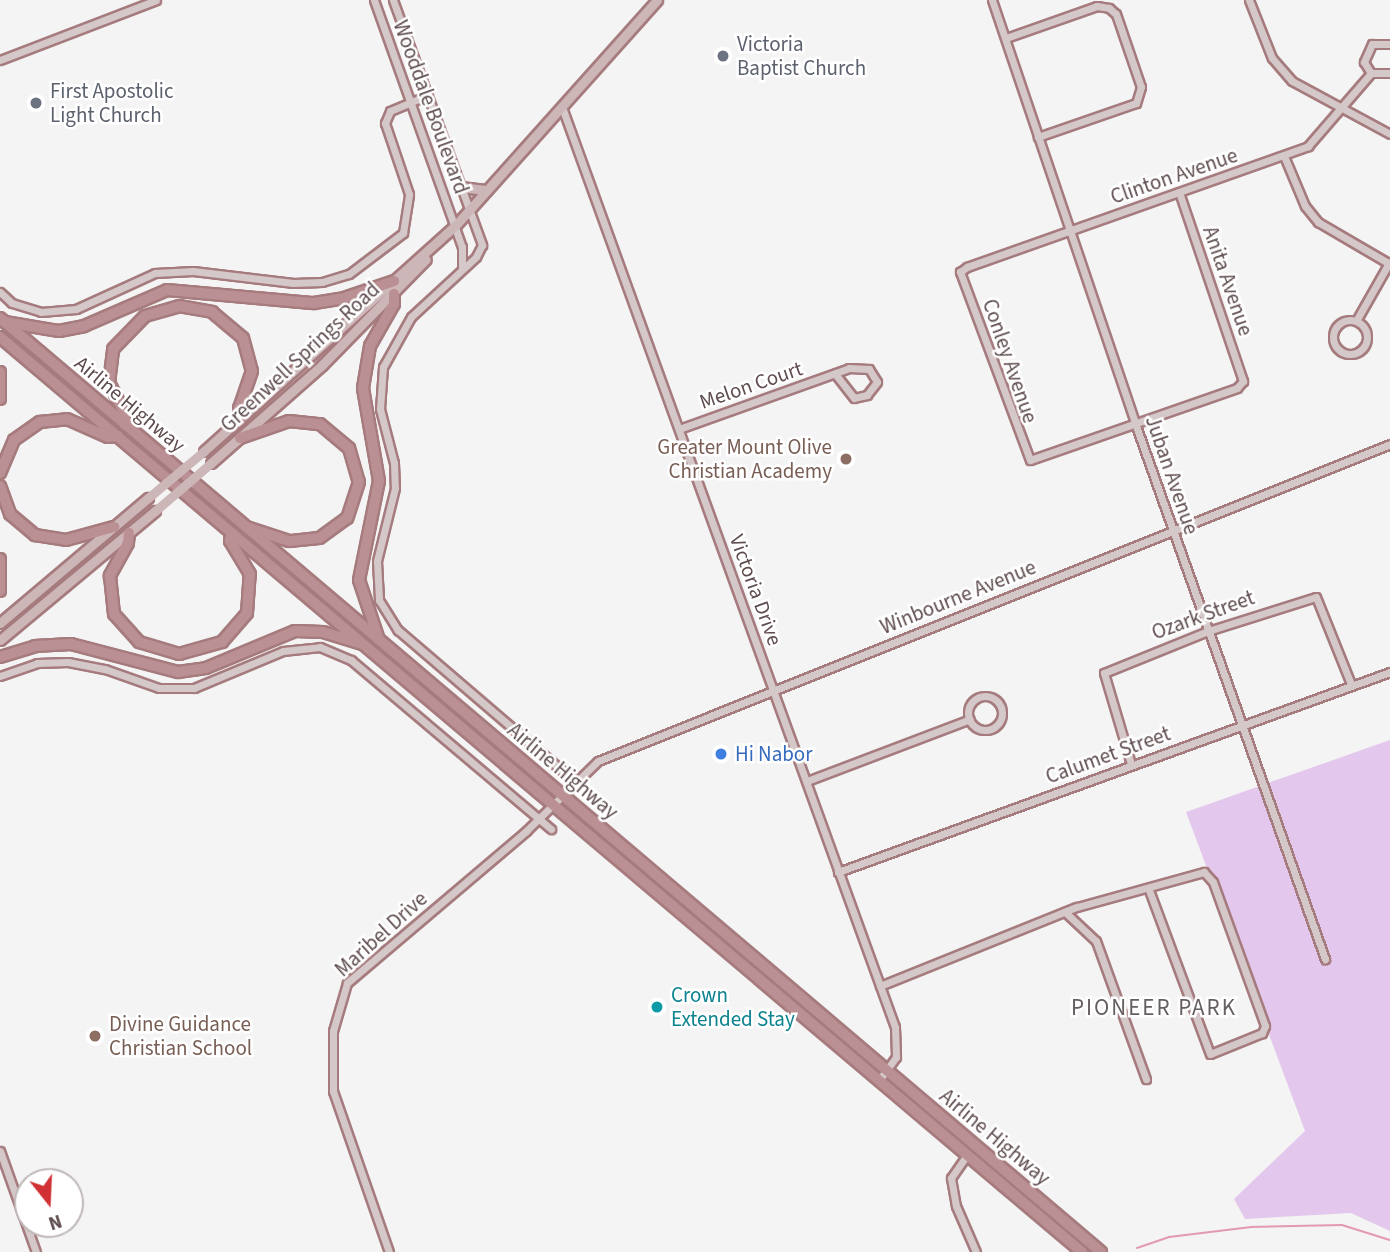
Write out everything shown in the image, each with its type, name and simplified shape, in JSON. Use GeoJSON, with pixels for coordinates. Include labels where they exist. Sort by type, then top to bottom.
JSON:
{"type":"FeatureCollection","features":[{"type":"Feature","properties":{"kind":"highway"},"geometry":{"type":"LineString","coordinates":[[2,320],[59,331],[84,326],[167,290],[314,303],[394,281]]}},
{"type":"Feature","properties":{"kind":"highway"},"geometry":{"type":"LineString","coordinates":[[379,640],[359,580],[380,481],[365,417],[363,380],[370,346],[394,304],[394,294]]}},
{"type":"Feature","properties":{"kind":"highway"},"geometry":{"type":"LineString","coordinates":[[125,425],[125,414],[110,383],[113,349],[145,316],[179,306],[221,316],[243,338],[252,372],[239,408],[240,420]]}},
{"type":"Feature","properties":{"kind":"highway","name":"Airline Highway"},"geometry":{"type":"LineString","coordinates":[[2,320],[1101,1252]]}},
{"type":"Feature","properties":{"kind":"highway","name":"Airline Highway"},"geometry":{"type":"LineString","coordinates":[[0,337],[1082,1252]]}},
{"type":"Feature","properties":{"kind":"highway"},"geometry":{"type":"LineString","coordinates":[[0,372],[0,400]]}},
{"type":"Feature","properties":{"kind":"highway"},"geometry":{"type":"LineString","coordinates":[[0,473],[14,440],[40,422],[67,419],[108,437],[118,436]]}},
{"type":"Feature","properties":{"kind":"highway"},"geometry":{"type":"LineString","coordinates":[[240,438],[289,421],[313,422],[341,437],[359,474],[352,509],[326,535],[297,542],[247,527]]}},
{"type":"Feature","properties":{"kind":"highway"},"geometry":{"type":"LineString","coordinates":[[0,486],[10,514],[36,535],[66,540],[114,527]]}},
{"type":"Feature","properties":{"kind":"highway"},"geometry":{"type":"LineString","coordinates":[[129,533],[128,543],[110,576],[114,614],[139,642],[179,653],[222,642],[247,613],[250,574],[230,541],[232,533]]}},
{"type":"Feature","properties":{"kind":"highway"},"geometry":{"type":"LineString","coordinates":[[0,559],[0,591]]}},
{"type":"Feature","properties":{"kind":"highway"},"geometry":{"type":"LineString","coordinates":[[0,657],[35,646],[71,645],[178,672],[206,668],[295,631],[317,631],[363,644]]}},
{"type":"Feature","properties":{"kind":"highway"},"geometry":{"type":"LineString","coordinates":[[709,937],[717,927]]}},
{"type":"Feature","properties":{"kind":"highway"},"geometry":{"type":"LineString","coordinates":[[967,1155],[978,1148]]}},
{"type":"Feature","properties":{"kind":"highway"},"geometry":{"type":"LineString","coordinates":[[1072,1244],[1080,1234]]}},
{"type":"Feature","properties":{"kind":"main road","name":"Greenwell Springs Road"},"geometry":{"type":"LineString","coordinates":[[0,623],[240,420],[470,211],[563,110],[657,0]]}},
{"type":"Feature","properties":{"kind":"main road"},"geometry":{"type":"LineString","coordinates":[[461,187],[479,192],[489,190]]}},
{"type":"Feature","properties":{"kind":"main road","name":"Greenwell Springs Road"},"geometry":{"type":"LineString","coordinates":[[0,640],[240,438],[394,294],[454,226]]}},
{"type":"Feature","properties":{"kind":"street"},"geometry":{"type":"LineString","coordinates":[[0,60],[156,0]]}},
{"type":"Feature","properties":{"kind":"street","name":"Wooddale Boulevard"},"geometry":{"type":"LineString","coordinates":[[374,0],[454,226],[464,259],[462,268]]}},
{"type":"Feature","properties":{"kind":"street","name":"Wooddale Boulevard"},"geometry":{"type":"LineString","coordinates":[[393,0],[482,245],[462,268]]}},
{"type":"Feature","properties":{"kind":"street","name":"Juban Avenue"},"geometry":{"type":"LineString","coordinates":[[992,0],[1135,423],[1325,959]]}},
{"type":"Feature","properties":{"kind":"street"},"geometry":{"type":"LineString","coordinates":[[1249,0],[1272,58],[1283,71],[1340,109],[1390,134]]}},
{"type":"Feature","properties":{"kind":"street"},"geometry":{"type":"LineString","coordinates":[[1006,38],[1097,6],[1109,8],[1116,14],[1141,87],[1136,103],[1038,137]]}},
{"type":"Feature","properties":{"kind":"street"},"geometry":{"type":"LineString","coordinates":[[1390,44],[1378,42],[1367,49],[1364,62],[1371,73],[1390,74]]}},
{"type":"Feature","properties":{"kind":"street","name":"Clinton Avenue"},"geometry":{"type":"LineString","coordinates":[[960,272],[1308,146],[1371,73]]}},
{"type":"Feature","properties":{"kind":"street"},"geometry":{"type":"LineString","coordinates":[[0,292],[12,303],[41,312],[76,309],[155,273],[193,271],[293,283],[322,282],[349,274],[403,233],[409,194],[385,123],[390,111],[428,96]]}},
{"type":"Feature","properties":{"kind":"street","name":"Victoria Drive"},"geometry":{"type":"LineString","coordinates":[[563,110],[880,986],[898,1043],[887,1071],[879,1080]]}},
{"type":"Feature","properties":{"kind":"street"},"geometry":{"type":"LineString","coordinates":[[1284,156],[1305,206],[1318,222],[1390,263],[1356,321]]}},
{"type":"Feature","properties":{"kind":"street","name":"Anita Avenue"},"geometry":{"type":"LineString","coordinates":[[1135,423],[1237,388],[1243,381],[1179,192]]}},
{"type":"Feature","properties":{"kind":"street"},"geometry":{"type":"LineString","coordinates":[[462,268],[411,317],[383,367],[380,409],[394,463],[395,488],[377,561],[379,600],[398,631],[574,781]]}},
{"type":"Feature","properties":{"kind":"street","name":"Conley Avenue"},"geometry":{"type":"LineString","coordinates":[[960,272],[1030,460],[1135,423]]}},
{"type":"Feature","properties":{"kind":"street"},"geometry":{"type":"LineString","coordinates":[[1343,321],[1356,321],[1366,330],[1366,343],[1357,353],[1344,353],[1334,344],[1334,331],[1343,321]]}},
{"type":"Feature","properties":{"kind":"street","name":"Melon Court"},"geometry":{"type":"LineString","coordinates":[[678,429],[835,374],[863,367],[874,373],[877,382],[867,395],[854,398],[835,374]]}},
{"type":"Feature","properties":{"kind":"street","name":"Winbourne Avenue"},"geometry":{"type":"LineString","coordinates":[[551,804],[598,761],[621,750],[1390,444]]}},
{"type":"Feature","properties":{"kind":"street","name":"Ozark Street"},"geometry":{"type":"LineString","coordinates":[[1131,764],[1104,673],[1208,631],[1316,597],[1351,684]]}},
{"type":"Feature","properties":{"kind":"street"},"geometry":{"type":"LineString","coordinates":[[0,676],[37,663],[68,662],[105,669],[159,688],[194,688],[283,651],[320,647],[351,660],[551,829]]}},
{"type":"Feature","properties":{"kind":"street","name":"Calumet Street"},"geometry":{"type":"LineString","coordinates":[[838,872],[1390,672]]}},
{"type":"Feature","properties":{"kind":"street"},"geometry":{"type":"LineString","coordinates":[[980,697],[993,698],[1001,707],[1001,720],[991,728],[978,728],[970,719],[970,706],[980,697]]}},
{"type":"Feature","properties":{"kind":"street"},"geometry":{"type":"LineString","coordinates":[[807,781],[970,719]]}},
{"type":"Feature","properties":{"kind":"street","name":"Maribel Drive"},"geometry":{"type":"LineString","coordinates":[[389,1252],[333,1091],[331,1042],[340,1001],[347,983],[551,804]]}},
{"type":"Feature","properties":{"kind":"street"},"geometry":{"type":"LineString","coordinates":[[880,986],[1065,912],[1204,872],[1213,882],[1265,1026],[1262,1034],[1210,1054],[1149,890]]}},
{"type":"Feature","properties":{"kind":"street"},"geometry":{"type":"LineString","coordinates":[[1065,912],[1096,941],[1146,1079]]}},
{"type":"Feature","properties":{"kind":"street"},"geometry":{"type":"LineString","coordinates":[[0,1151],[36,1252]]}},
{"type":"Feature","properties":{"kind":"street"},"geometry":{"type":"LineString","coordinates":[[967,1155],[951,1178],[956,1206],[976,1252]]}},
{"type":"Feature","properties":{"kind":"shaded area"},"geometry":{"type":"Polygon","coordinates":[[[1390,740],[1390,1231],[1351,1213],[1245,1219],[1234,1199],[1305,1131],[1186,812],[1390,740]]]}},
{"type":"Feature","properties":{"kind":"waterway"},"geometry":{"type":"LineString","coordinates":[[1137,1248],[1169,1237],[1251,1227],[1342,1225],[1390,1240]]}},
{"type":"Feature","properties":{"kind":"place","name":"Victoria Baptist Church"},"geometry":{"type":"Point","coordinates":[723,56]}},
{"type":"Feature","properties":{"kind":"place","name":"First Apostolic Light Church"},"geometry":{"type":"Point","coordinates":[36,103]}},
{"type":"Feature","properties":{"kind":"place","name":"Greater Mount Olive Christian Academy"},"geometry":{"type":"Point","coordinates":[846,459]}},
{"type":"Feature","properties":{"kind":"place","name":"Hi Nabor"},"geometry":{"type":"Point","coordinates":[721,754]}},
{"type":"Feature","properties":{"kind":"place","name":"Crown Extended Stay"},"geometry":{"type":"Point","coordinates":[657,1007]}},
{"type":"Feature","properties":{"kind":"place","name":"Divine Guidance Christian School"},"geometry":{"type":"Point","coordinates":[95,1036]}},
{"type":"Feature","properties":{"kind":"district","name":"PIONEER PARK"},"geometry":{"type":"Point","coordinates":[1154,1008]}}]}
